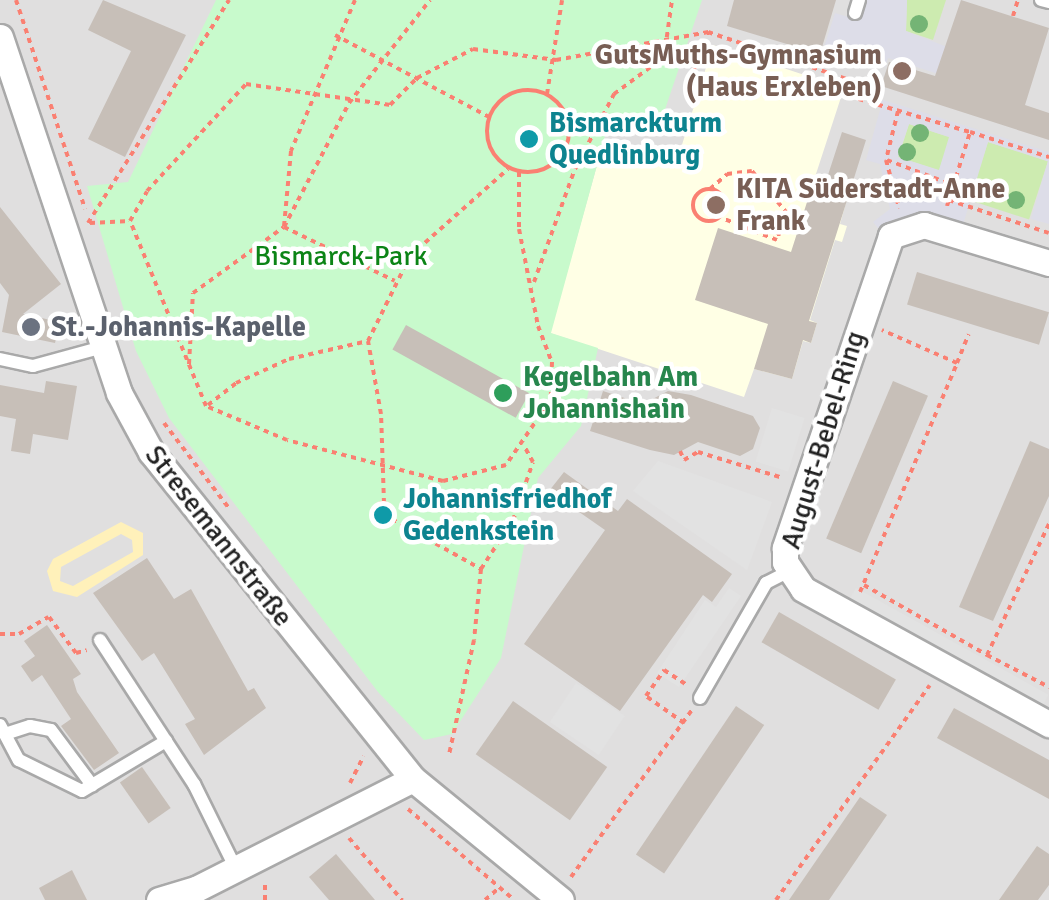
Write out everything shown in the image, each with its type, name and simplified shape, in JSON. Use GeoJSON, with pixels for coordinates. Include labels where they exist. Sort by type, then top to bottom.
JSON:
{"type":"FeatureCollection","features":[{"type":"Feature","properties":{"kind":"street","name":"Stresemannstraße"},"geometry":{"type":"LineString","coordinates":[[0,36],[102,347],[151,452],[406,790],[559,898]]}},
{"type":"Feature","properties":{"kind":"street"},"geometry":{"type":"LineString","coordinates":[[904,229],[940,229],[1049,263]]}},
{"type":"Feature","properties":{"kind":"street","name":"August-Bebel-Ring"},"geometry":{"type":"LineString","coordinates":[[904,229],[882,254],[785,548],[790,572],[803,589],[1049,724]]}},
{"type":"Feature","properties":{"kind":"street"},"geometry":{"type":"LineString","coordinates":[[160,900],[406,790]]}},
{"type":"Feature","properties":{"kind":"lane"},"geometry":{"type":"LineString","coordinates":[[1041,0],[1049,2]]}},
{"type":"Feature","properties":{"kind":"lane"},"geometry":{"type":"LineString","coordinates":[[0,359],[33,366],[102,347]]}},
{"type":"Feature","properties":{"kind":"lane"},"geometry":{"type":"LineString","coordinates":[[701,692],[766,583],[790,572]]}},
{"type":"Feature","properties":{"kind":"lane"},"geometry":{"type":"LineString","coordinates":[[102,643],[166,740],[235,867]]}},
{"type":"Feature","properties":{"kind":"lane"},"geometry":{"type":"LineString","coordinates":[[92,785],[51,730],[30,726],[2,729],[19,760],[82,791],[92,785],[166,740]]}},
{"type":"Feature","properties":{"kind":"path"},"geometry":{"type":"LineString","coordinates":[[16,0],[94,242]]}},
{"type":"Feature","properties":{"kind":"path"},"geometry":{"type":"LineString","coordinates":[[88,223],[229,0]]}},
{"type":"Feature","properties":{"kind":"path"},"geometry":{"type":"LineString","coordinates":[[284,227],[292,150],[335,36],[355,0]]}},
{"type":"Feature","properties":{"kind":"path"},"geometry":{"type":"LineString","coordinates":[[190,369],[193,293],[284,227],[348,102],[430,0]]}},
{"type":"Feature","properties":{"kind":"path"},"geometry":{"type":"LineString","coordinates":[[547,94],[556,60],[562,0]]}},
{"type":"Feature","properties":{"kind":"path"},"geometry":{"type":"LineString","coordinates":[[534,282],[576,169],[614,94],[664,57],[672,0]]}},
{"type":"Feature","properties":{"kind":"path"},"geometry":{"type":"LineString","coordinates":[[1013,16],[1018,0]]}},
{"type":"Feature","properties":{"kind":"path"},"geometry":{"type":"LineString","coordinates":[[130,222],[148,191],[246,84],[313,90],[348,102],[390,105],[417,78],[473,49],[556,60],[708,32],[853,81],[849,96],[1049,156]]}},
{"type":"Feature","properties":{"kind":"path"},"geometry":{"type":"LineString","coordinates":[[693,72],[708,32]]}},
{"type":"Feature","properties":{"kind":"path"},"geometry":{"type":"LineString","coordinates":[[335,36],[384,57],[490,117]]}},
{"type":"Feature","properties":{"kind":"path"},"geometry":{"type":"LineString","coordinates":[[512,93],[547,94],[566,113],[569,139],[556,162],[519,172],[508,169],[491,151],[490,117],[512,93]]}},
{"type":"Feature","properties":{"kind":"path"},"geometry":{"type":"LineString","coordinates":[[898,112],[886,160],[904,229]]}},
{"type":"Feature","properties":{"kind":"path"},"geometry":{"type":"LineString","coordinates":[[940,229],[970,132]]}},
{"type":"Feature","properties":{"kind":"path"},"geometry":{"type":"LineString","coordinates":[[886,160],[953,185]]}},
{"type":"Feature","properties":{"kind":"path"},"geometry":{"type":"LineString","coordinates":[[392,519],[384,503],[368,341],[393,299],[394,282],[410,256],[508,169]]}},
{"type":"Feature","properties":{"kind":"path"},"geometry":{"type":"LineString","coordinates":[[752,171],[786,212],[777,240],[722,218],[709,223],[692,206],[695,194],[710,188],[726,174],[752,171]]}},
{"type":"Feature","properties":{"kind":"path"},"geometry":{"type":"LineString","coordinates":[[130,222],[206,406],[287,440],[443,481],[506,464],[524,446],[550,399],[552,362],[538,326],[534,282],[519,229],[519,172]]}},
{"type":"Feature","properties":{"kind":"path"},"geometry":{"type":"LineString","coordinates":[[710,188],[724,203],[722,218]]}},
{"type":"Feature","properties":{"kind":"path"},"geometry":{"type":"LineString","coordinates":[[948,200],[1049,232]]}},
{"type":"Feature","properties":{"kind":"path"},"geometry":{"type":"LineString","coordinates":[[88,223],[130,222]]}},
{"type":"Feature","properties":{"kind":"path"},"geometry":{"type":"LineString","coordinates":[[284,227],[394,282]]}},
{"type":"Feature","properties":{"kind":"path"},"geometry":{"type":"LineString","coordinates":[[873,326],[957,363]]}},
{"type":"Feature","properties":{"kind":"path"},"geometry":{"type":"LineString","coordinates":[[848,614],[969,334]]}},
{"type":"Feature","properties":{"kind":"path"},"geometry":{"type":"LineString","coordinates":[[206,406],[236,383],[288,359],[368,341]]}},
{"type":"Feature","properties":{"kind":"path"},"geometry":{"type":"LineString","coordinates":[[155,406],[234,514]]}},
{"type":"Feature","properties":{"kind":"path"},"geometry":{"type":"LineString","coordinates":[[449,755],[474,640],[481,569],[494,557],[523,491],[533,462],[524,446]]}},
{"type":"Feature","properties":{"kind":"path"},"geometry":{"type":"LineString","coordinates":[[680,450],[684,460],[698,452],[793,481]]}},
{"type":"Feature","properties":{"kind":"path"},"geometry":{"type":"LineString","coordinates":[[384,503],[374,507],[374,520],[392,519],[481,569]]}},
{"type":"Feature","properties":{"kind":"path"},"geometry":{"type":"LineString","coordinates":[[987,654],[1049,524]]}},
{"type":"Feature","properties":{"kind":"path"},"geometry":{"type":"LineString","coordinates":[[862,584],[1049,687]]}},
{"type":"Feature","properties":{"kind":"path"},"geometry":{"type":"LineString","coordinates":[[0,634],[20,634],[49,617],[76,654],[102,643]]}},
{"type":"Feature","properties":{"kind":"path"},"geometry":{"type":"LineString","coordinates":[[776,900],[942,666]]}},
{"type":"Feature","properties":{"kind":"path"},"geometry":{"type":"LineString","coordinates":[[559,898],[684,722],[646,696],[664,670],[701,692]]}},
{"type":"Feature","properties":{"kind":"path"},"geometry":{"type":"LineString","coordinates":[[406,790],[514,900]]}},
{"type":"Feature","properties":{"kind":"path"},"geometry":{"type":"LineString","coordinates":[[343,830],[402,900]]}},
{"type":"Feature","properties":{"kind":"path"},"geometry":{"type":"LineString","coordinates":[[265,900],[266,870]]}},
{"type":"Feature","properties":{"kind":"path"},"geometry":{"type":"LineString","coordinates":[[485,900],[500,888]]}},
{"type":"Feature","properties":{"kind":"shaded area"},"geometry":{"type":"Polygon","coordinates":[[[0,0],[1049,0],[1049,900],[0,900],[0,0]]]}},
{"type":"Feature","properties":{"kind":"shaded area"},"geometry":{"type":"Polygon","coordinates":[[[864,0],[907,0],[906,31],[978,59],[970,84],[888,58],[885,67],[824,47],[835,13],[858,20],[864,0]]]}},
{"type":"Feature","properties":{"kind":"shaded area","name":"KITA Süderstadt-Anne Frank"},"geometry":{"type":"Polygon","coordinates":[[[713,45],[844,88],[816,174],[851,185],[840,224],[847,226],[842,242],[835,240],[810,320],[817,323],[811,343],[803,341],[792,379],[754,369],[744,397],[550,333],[603,144],[676,164],[713,45]]]}},
{"type":"Feature","properties":{"kind":"shaded area"},"geometry":{"type":"Polygon","coordinates":[[[877,98],[1049,152],[1049,224],[1031,219],[1048,161],[988,142],[962,228],[905,217],[881,232],[873,222],[890,209],[880,164],[866,160],[880,110],[877,98]],[[909,124],[898,157],[939,170],[949,137],[909,124]]]}},
{"type":"Feature","properties":{"kind":"shaded area"},"geometry":{"type":"Polygon","coordinates":[[[772,408],[805,418],[788,471],[756,462],[772,408]]]}},
{"type":"Feature","properties":{"kind":"shaded area"},"geometry":{"type":"Polygon","coordinates":[[[658,461],[772,502],[747,570],[633,491],[658,461]]]}},
{"type":"Feature","properties":{"kind":"shaded area"},"geometry":{"type":"Polygon","coordinates":[[[729,588],[741,596],[679,687],[657,673],[705,600],[716,607],[729,588]]]}},
{"type":"Feature","properties":{"kind":"shaded area"},"geometry":{"type":"Polygon","coordinates":[[[856,588],[1048,695],[1039,711],[847,605],[856,588]]]}},
{"type":"Feature","properties":{"kind":"shaded area"},"geometry":{"type":"Polygon","coordinates":[[[576,683],[625,716],[599,755],[550,722],[576,683]]]}},
{"type":"Feature","properties":{"kind":"green space","name":"Bismarck-Park"},"geometry":{"type":"Polygon","coordinates":[[[216,0],[702,0],[656,136],[607,129],[551,333],[598,348],[581,426],[538,478],[501,658],[452,734],[424,740],[378,692],[169,418],[136,351],[87,186],[128,182],[216,0]]]}},
{"type":"Feature","properties":{"kind":"green space"},"geometry":{"type":"Polygon","coordinates":[[[907,0],[946,0],[933,40],[906,31],[907,0]]]}},
{"type":"Feature","properties":{"kind":"green space"},"geometry":{"type":"Polygon","coordinates":[[[909,124],[950,137],[939,171],[898,157],[909,124]]]}},
{"type":"Feature","properties":{"kind":"green space"},"geometry":{"type":"Polygon","coordinates":[[[988,142],[1048,161],[1029,219],[969,200],[988,142]]]}},
{"type":"Feature","properties":{"kind":"sand"},"geometry":{"type":"Polygon","coordinates":[[[121,522],[143,533],[143,555],[77,597],[53,591],[47,571],[53,559],[121,522]],[[121,534],[61,567],[60,581],[73,586],[133,552],[132,540],[121,534]]]}},
{"type":"Feature","properties":{"kind":"building"},"geometry":{"type":"Polygon","coordinates":[[[103,0],[186,35],[125,157],[88,139],[131,51],[88,30],[103,0]]]}},
{"type":"Feature","properties":{"kind":"building"},"geometry":{"type":"Polygon","coordinates":[[[734,0],[836,0],[820,54],[727,26],[734,0]]]}},
{"type":"Feature","properties":{"kind":"building","name":"GutsMuths-Gymnasium (Haus Erxleben)"},"geometry":{"type":"Polygon","coordinates":[[[961,0],[1049,28],[1025,105],[1049,113],[1049,140],[881,86],[889,62],[935,76],[961,0]]]}},
{"type":"Feature","properties":{"kind":"building"},"geometry":{"type":"Polygon","coordinates":[[[842,132],[866,140],[809,321],[817,323],[811,343],[803,340],[792,379],[754,369],[768,324],[695,300],[718,228],[791,252],[816,174],[827,178],[842,132]]]}},
{"type":"Feature","properties":{"kind":"building"},"geometry":{"type":"Polygon","coordinates":[[[0,207],[61,284],[23,314],[60,322],[55,343],[2,332],[9,295],[0,283],[0,207]]]}},
{"type":"Feature","properties":{"kind":"building"},"geometry":{"type":"Polygon","coordinates":[[[917,272],[1049,312],[1039,345],[907,305],[917,272]]]}},
{"type":"Feature","properties":{"kind":"building"},"geometry":{"type":"Polygon","coordinates":[[[406,325],[529,393],[516,418],[392,349],[406,325]]]}},
{"type":"Feature","properties":{"kind":"building"},"geometry":{"type":"Polygon","coordinates":[[[46,381],[77,386],[68,440],[33,434],[30,454],[11,451],[16,419],[0,416],[0,385],[44,393],[46,381]]]}},
{"type":"Feature","properties":{"kind":"building"},"geometry":{"type":"Polygon","coordinates":[[[893,381],[928,396],[861,553],[826,538],[893,381]]]}},
{"type":"Feature","properties":{"kind":"building"},"geometry":{"type":"Polygon","coordinates":[[[603,391],[643,404],[668,391],[691,395],[753,416],[760,428],[753,449],[740,456],[698,442],[674,455],[650,450],[590,431],[603,391]]]}},
{"type":"Feature","properties":{"kind":"building"},"geometry":{"type":"Polygon","coordinates":[[[1030,441],[1049,449],[1049,496],[993,621],[959,607],[1030,441]]]}},
{"type":"Feature","properties":{"kind":"building"},"geometry":{"type":"Polygon","coordinates":[[[564,472],[618,511],[627,499],[732,574],[712,602],[703,595],[620,711],[524,644],[605,530],[549,491],[564,472]]]}},
{"type":"Feature","properties":{"kind":"building"},"geometry":{"type":"Polygon","coordinates":[[[147,558],[174,599],[191,589],[248,691],[254,688],[266,708],[204,755],[185,724],[195,719],[154,653],[142,661],[93,593],[147,558]]]}},
{"type":"Feature","properties":{"kind":"building"},"geometry":{"type":"Polygon","coordinates":[[[779,612],[896,680],[878,710],[762,642],[779,612]]]}},
{"type":"Feature","properties":{"kind":"building"},"geometry":{"type":"Polygon","coordinates":[[[47,625],[81,674],[73,679],[77,692],[119,753],[94,770],[61,726],[71,719],[42,675],[32,682],[21,666],[35,656],[24,641],[47,625]]]}},
{"type":"Feature","properties":{"kind":"building"},"geometry":{"type":"Polygon","coordinates":[[[513,701],[607,767],[570,820],[476,754],[513,701]]]}},
{"type":"Feature","properties":{"kind":"building"},"geometry":{"type":"Polygon","coordinates":[[[736,706],[764,725],[664,873],[636,854],[736,706]]]}},
{"type":"Feature","properties":{"kind":"building"},"geometry":{"type":"Polygon","coordinates":[[[954,708],[1049,760],[1049,799],[937,738],[954,708]]]}},
{"type":"Feature","properties":{"kind":"building"},"geometry":{"type":"Polygon","coordinates":[[[142,767],[171,808],[149,823],[120,782],[142,767]]]}},
{"type":"Feature","properties":{"kind":"building"},"geometry":{"type":"Polygon","coordinates":[[[860,797],[887,815],[829,900],[789,900],[860,797]]]}},
{"type":"Feature","properties":{"kind":"building"},"geometry":{"type":"Polygon","coordinates":[[[1037,846],[1049,854],[1049,885],[1038,900],[999,900],[1037,846]]]}},
{"type":"Feature","properties":{"kind":"building"},"geometry":{"type":"Polygon","coordinates":[[[336,854],[375,900],[329,900],[309,877],[336,854]]]}},
{"type":"Feature","properties":{"kind":"building"},"geometry":{"type":"Polygon","coordinates":[[[72,870],[87,900],[45,900],[39,888],[72,870]]]}},
{"type":"Feature","properties":{"kind":"place","name":"GutsMuths-Gymnasium (Haus Erxleben)"},"geometry":{"type":"Point","coordinates":[902,71]}},
{"type":"Feature","properties":{"kind":"place","name":"Bismarckturm Quedlinburg"},"geometry":{"type":"Point","coordinates":[529,139]}},
{"type":"Feature","properties":{"kind":"place","name":"KITA Süderstadt-Anne Frank"},"geometry":{"type":"Point","coordinates":[716,205]}},
{"type":"Feature","properties":{"kind":"place","name":"St.-Johannis-Kapelle"},"geometry":{"type":"Point","coordinates":[31,327]}},
{"type":"Feature","properties":{"kind":"place","name":"Kegelbahn Am Johannishain"},"geometry":{"type":"Point","coordinates":[503,393]}},
{"type":"Feature","properties":{"kind":"place","name":"Johannisfriedhof Gedenkstein"},"geometry":{"type":"Point","coordinates":[383,515]}}]}
